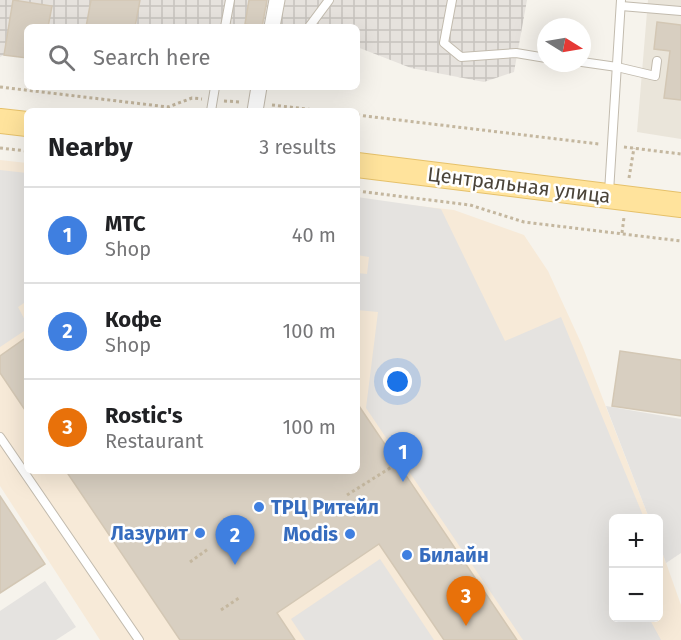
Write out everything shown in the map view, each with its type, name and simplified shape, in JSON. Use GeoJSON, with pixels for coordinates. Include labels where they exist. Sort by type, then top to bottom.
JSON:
{"type":"FeatureCollection","features":[{"type":"Feature","properties":{"kind":"main road"},"geometry":{"type":"LineString","coordinates":[[0,121],[24,124]]}},
{"type":"Feature","properties":{"kind":"main road","name":"Центральная улица"},"geometry":{"type":"LineString","coordinates":[[360,165],[681,205]]}},
{"type":"Feature","properties":{"kind":"street"},"geometry":{"type":"LineString","coordinates":[[273,24],[277,0]]}},
{"type":"Feature","properties":{"kind":"lane"},"geometry":{"type":"LineString","coordinates":[[226,24],[230,0]]}},
{"type":"Feature","properties":{"kind":"lane"},"geometry":{"type":"LineString","coordinates":[[311,24],[329,0]]}},
{"type":"Feature","properties":{"kind":"lane"},"geometry":{"type":"LineString","coordinates":[[452,0],[444,43],[460,57],[516,53],[537,56]]}},
{"type":"Feature","properties":{"kind":"lane"},"geometry":{"type":"LineString","coordinates":[[609,196],[621,3],[681,11]]}},
{"type":"Feature","properties":{"kind":"lane"},"geometry":{"type":"LineString","coordinates":[[591,64],[617,67],[655,76],[657,61]]}},
{"type":"Feature","properties":{"kind":"lane"},"geometry":{"type":"LineString","coordinates":[[212,108],[215,90]]}},
{"type":"Feature","properties":{"kind":"lane"},"geometry":{"type":"LineString","coordinates":[[0,438],[24,473]]}},
{"type":"Feature","properties":{"kind":"lane"},"geometry":{"type":"LineString","coordinates":[[25,474],[139,640]]}},
{"type":"Feature","properties":{"kind":"path"},"geometry":{"type":"LineString","coordinates":[[0,87],[24,90]]}},
{"type":"Feature","properties":{"kind":"path"},"geometry":{"type":"LineString","coordinates":[[25,90],[168,107],[192,98],[213,100],[258,97],[310,108]]}},
{"type":"Feature","properties":{"kind":"path"},"geometry":{"type":"LineString","coordinates":[[360,115],[681,154]]}},
{"type":"Feature","properties":{"kind":"path"},"geometry":{"type":"LineString","coordinates":[[0,148],[24,151]]}},
{"type":"Feature","properties":{"kind":"path"},"geometry":{"type":"LineString","coordinates":[[360,191],[470,205],[524,222],[681,241]]}},
{"type":"Feature","properties":{"kind":"path"},"geometry":{"type":"LineString","coordinates":[[347,495],[415,454]]}},
{"type":"Feature","properties":{"kind":"path"},"geometry":{"type":"LineString","coordinates":[[190,562],[208,549]]}},
{"type":"Feature","properties":{"kind":"path"},"geometry":{"type":"LineString","coordinates":[[221,610],[239,598]]}},
{"type":"Feature","properties":{"kind":"shaded area"},"geometry":{"type":"Polygon","coordinates":[[[0,0],[527,0],[514,72],[484,82],[411,68],[360,48],[360,24],[24,24],[24,58],[4,55],[0,57],[0,0]]]}},
{"type":"Feature","properties":{"kind":"shaded area"},"geometry":{"type":"Polygon","coordinates":[[[648,0],[681,0],[681,139],[637,132],[648,0]]]}},
{"type":"Feature","properties":{"kind":"shaded area"},"geometry":{"type":"Polygon","coordinates":[[[0,160],[24,163],[24,474],[360,474],[360,199],[454,210],[524,235],[548,271],[582,345],[647,514],[609,514],[609,622],[663,622],[663,554],[681,605],[681,640],[100,640],[0,486],[0,160]]]}},
{"type":"Feature","properties":{"kind":"shaded area"},"geometry":{"type":"Polygon","coordinates":[[[0,170],[24,173],[24,303],[18,307],[24,318],[24,331],[0,347],[0,170]]]}},
{"type":"Feature","properties":{"kind":"shaded area"},"geometry":{"type":"Polygon","coordinates":[[[360,197],[441,209],[505,341],[561,317],[642,514],[609,514],[609,622],[651,622],[661,640],[523,640],[366,408],[378,312],[360,310],[360,273],[367,274],[369,257],[360,256],[360,197]]]}},
{"type":"Feature","properties":{"kind":"shaded area"},"geometry":{"type":"Polygon","coordinates":[[[606,406],[681,419],[681,553],[666,563],[663,554],[663,514],[647,514],[606,406]]]}},
{"type":"Feature","properties":{"kind":"shaded area"},"geometry":{"type":"Polygon","coordinates":[[[380,559],[434,640],[305,640],[291,619],[380,559]]]}},
{"type":"Feature","properties":{"kind":"shaded area"},"geometry":{"type":"Polygon","coordinates":[[[45,581],[76,627],[56,640],[0,640],[0,611],[45,581]]]}},
{"type":"Feature","properties":{"kind":"building"},"geometry":{"type":"Polygon","coordinates":[[[13,0],[52,6],[49,24],[24,24],[24,58],[4,55],[13,0]]]}},
{"type":"Feature","properties":{"kind":"building"},"geometry":{"type":"Polygon","coordinates":[[[91,0],[140,0],[136,24],[87,24],[91,0]]]}},
{"type":"Feature","properties":{"kind":"building"},"geometry":{"type":"Polygon","coordinates":[[[249,0],[267,0],[263,24],[245,24],[249,0]]]}},
{"type":"Feature","properties":{"kind":"building"},"geometry":{"type":"Polygon","coordinates":[[[657,22],[681,25],[681,100],[664,98],[670,51],[654,49],[657,22]]]}},
{"type":"Feature","properties":{"kind":"building"},"geometry":{"type":"Polygon","coordinates":[[[24,339],[24,409],[0,373],[0,356],[24,339]]]}},
{"type":"Feature","properties":{"kind":"building"},"geometry":{"type":"Polygon","coordinates":[[[620,351],[681,360],[681,416],[612,406],[620,351]]]}},
{"type":"Feature","properties":{"kind":"building","name":"ТРЦ Ритейл"},"geometry":{"type":"Polygon","coordinates":[[[360,407],[517,640],[444,640],[379,544],[277,613],[295,640],[180,640],[68,474],[360,474],[360,407]]]}},
{"type":"Feature","properties":{"kind":"building"},"geometry":{"type":"Polygon","coordinates":[[[0,496],[45,564],[0,593],[0,496]]]}},
{"type":"Feature","properties":{"kind":"place","name":"МТС"},"geometry":{"type":"Point","coordinates":[403,482]}},
{"type":"Feature","properties":{"kind":"place","name":"ТРЦ Ритейл"},"geometry":{"type":"Point","coordinates":[259,507]}},
{"type":"Feature","properties":{"kind":"place","name":"Лазурит"},"geometry":{"type":"Point","coordinates":[200,533]}},
{"type":"Feature","properties":{"kind":"place","name":"Modis"},"geometry":{"type":"Point","coordinates":[350,534]}},
{"type":"Feature","properties":{"kind":"place","name":"Билайн"},"geometry":{"type":"Point","coordinates":[407,555]}},
{"type":"Feature","properties":{"kind":"place","name":"Кофе"},"geometry":{"type":"Point","coordinates":[235,565]}},
{"type":"Feature","properties":{"kind":"place","name":"Rostic's"},"geometry":{"type":"Point","coordinates":[466,626]}}]}
